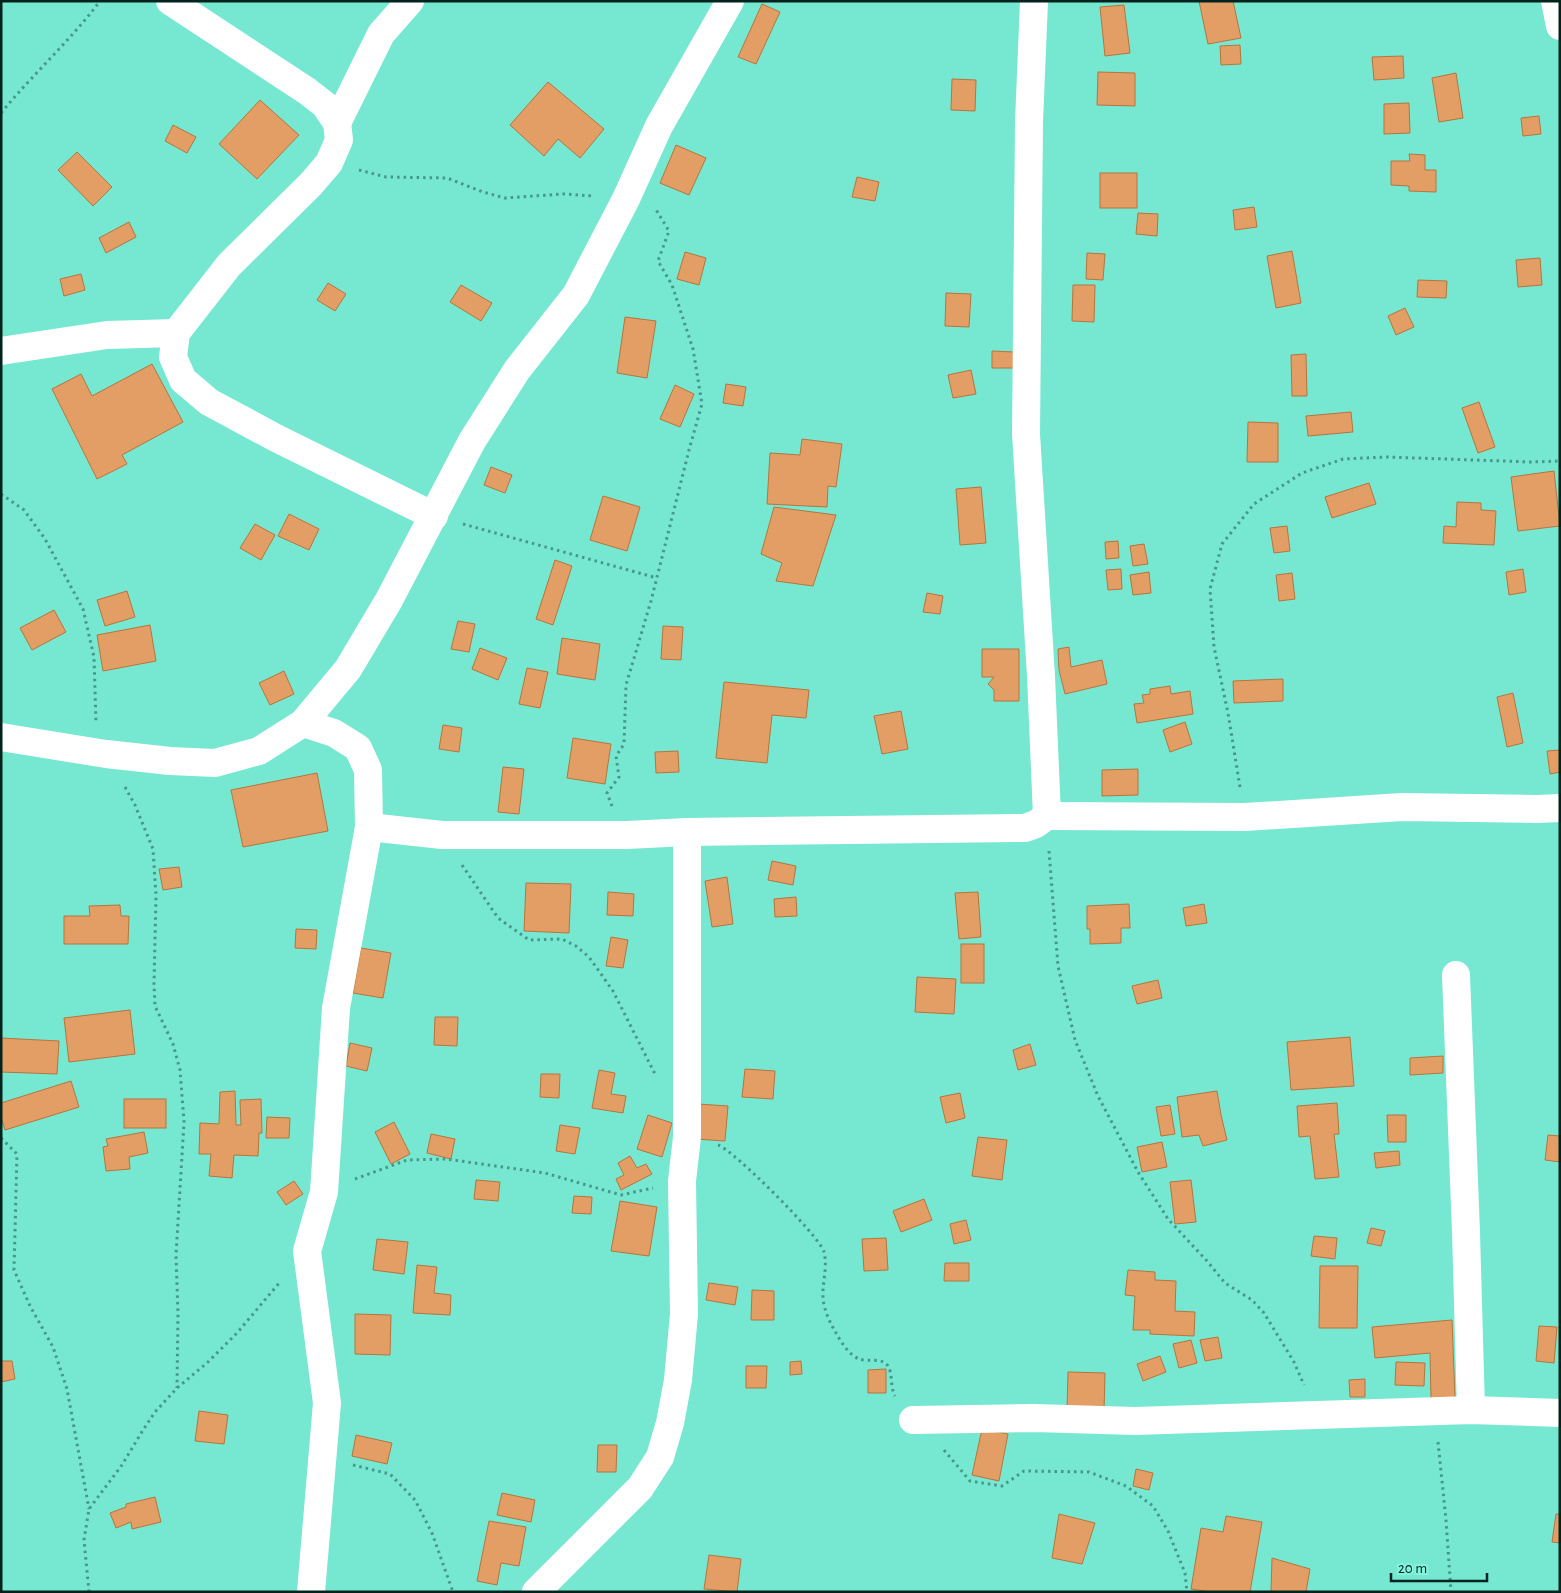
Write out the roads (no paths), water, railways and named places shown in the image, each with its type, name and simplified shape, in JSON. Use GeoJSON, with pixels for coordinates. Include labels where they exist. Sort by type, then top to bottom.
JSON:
{"type":"FeatureCollection","features":[{"type":"Feature","properties":{"kind":"street"},"geometry":{"type":"LineString","coordinates":[[170,1],[307,91],[325,105],[337,124],[339,140],[329,162],[312,184],[229,265],[176,333],[173,357],[183,380],[209,402],[276,438],[434,516]]}},
{"type":"Feature","properties":{"kind":"street"},"geometry":{"type":"LineString","coordinates":[[337,124],[381,34],[410,1]]}},
{"type":"Feature","properties":{"kind":"street"},"geometry":{"type":"LineString","coordinates":[[1,738],[106,754],[170,761],[215,763],[259,751],[304,723],[348,669],[389,600],[472,441],[512,378],[576,295],[638,200],[659,126],[730,1]]}},
{"type":"Feature","properties":{"kind":"street"},"geometry":{"type":"LineString","coordinates":[[1034,1],[1029,122],[1026,434],[1041,676],[1047,816]]}},
{"type":"Feature","properties":{"kind":"street"},"geometry":{"type":"LineString","coordinates":[[1554,1],[1560,26]]}},
{"type":"Feature","properties":{"kind":"street"},"geometry":{"type":"LineString","coordinates":[[1,351],[107,335],[176,333]]}},
{"type":"Feature","properties":{"kind":"street"},"geometry":{"type":"LineString","coordinates":[[304,723],[334,733],[358,748],[368,770],[369,827],[336,1008],[324,1192],[307,1251],[327,1403],[312,1592]]}},
{"type":"Feature","properties":{"kind":"street"},"geometry":{"type":"LineString","coordinates":[[369,827],[442,835],[627,835],[687,832],[1025,828],[1036,824],[1047,816],[1245,817],[1402,807],[1560,808]]}},
{"type":"Feature","properties":{"kind":"street"},"geometry":{"type":"LineString","coordinates":[[536,1592],[640,1488],[660,1457],[670,1423],[678,1380],[684,1314],[682,1181],[687,1137],[687,832]]}},
{"type":"Feature","properties":{"kind":"street"},"geometry":{"type":"LineString","coordinates":[[1456,975],[1471,1410]]}},
{"type":"Feature","properties":{"kind":"street"},"geometry":{"type":"LineString","coordinates":[[913,1420],[1034,1418],[1135,1421],[1471,1410],[1560,1413]]}}]}
